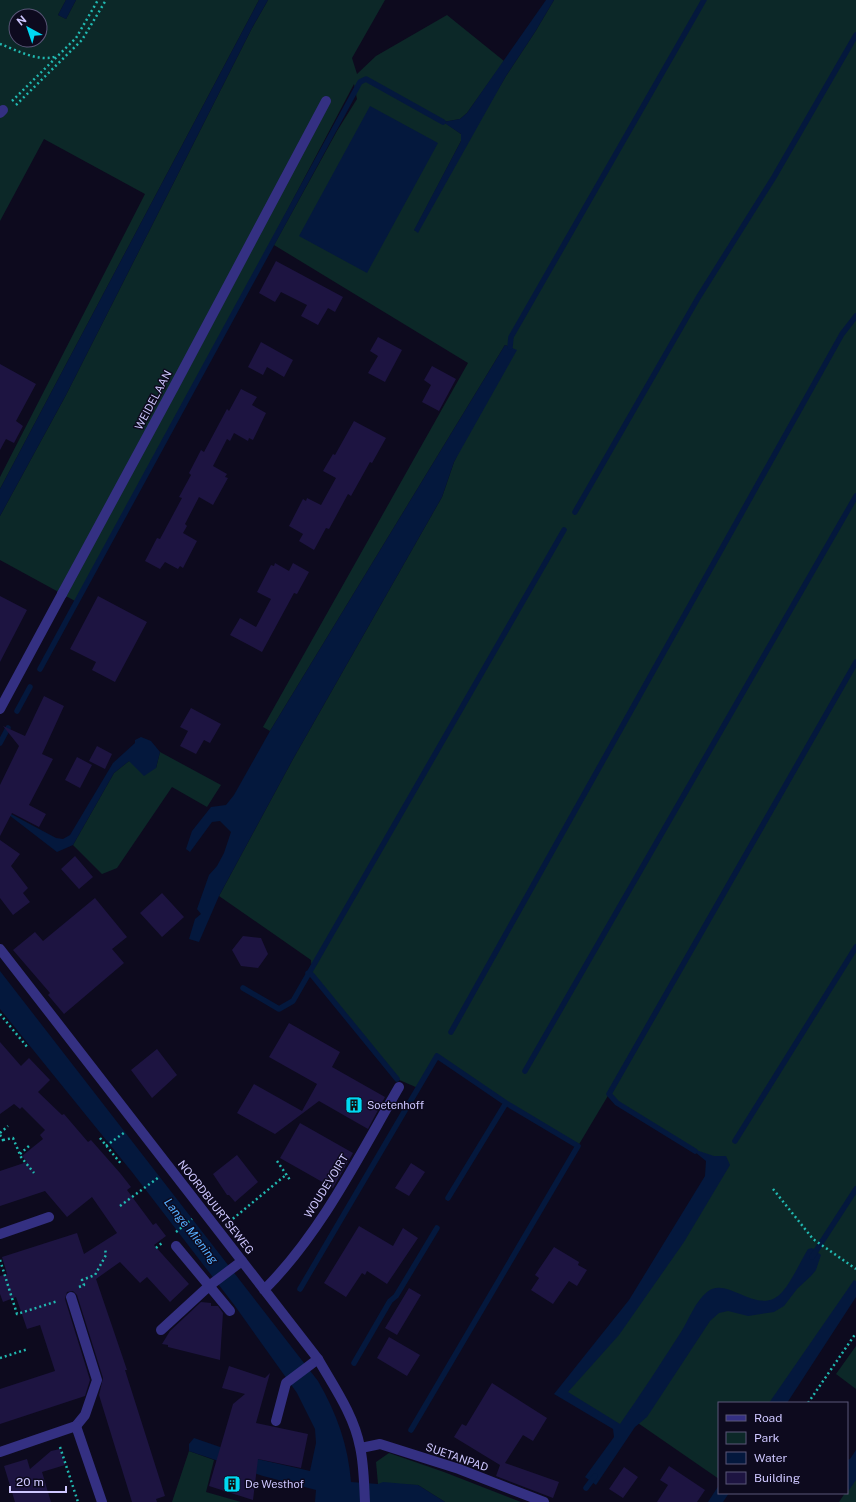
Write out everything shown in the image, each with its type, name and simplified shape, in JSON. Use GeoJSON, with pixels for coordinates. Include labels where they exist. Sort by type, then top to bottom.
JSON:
{"type":"FeatureCollection","features":[{"type":"Feature","properties":{"kind":"street","name":"WEIDELAAN"},"geometry":{"type":"LineString","coordinates":[[0,709],[326,101]]}},
{"type":"Feature","properties":{"kind":"street","name":"NOORDBUURTSEWEG"},"geometry":{"type":"LineString","coordinates":[[0,949],[219,1230],[239,1263],[264,1290],[315,1361],[347,1410],[361,1448],[364,1480],[364,1502]]}},
{"type":"Feature","properties":{"kind":"street","name":"WOUDEVOIRT"},"geometry":{"type":"LineString","coordinates":[[264,1290],[282,1272],[339,1192],[399,1087]]}},
{"type":"Feature","properties":{"kind":"street"},"geometry":{"type":"LineString","coordinates":[[0,1234],[49,1217]]}},
{"type":"Feature","properties":{"kind":"street"},"geometry":{"type":"LineString","coordinates":[[176,1246],[211,1285],[230,1312]]}},
{"type":"Feature","properties":{"kind":"street"},"geometry":{"type":"LineString","coordinates":[[162,1330],[211,1285],[239,1263]]}},
{"type":"Feature","properties":{"kind":"street"},"geometry":{"type":"LineString","coordinates":[[0,1452],[76,1426],[85,1415],[97,1380],[71,1297]]}},
{"type":"Feature","properties":{"kind":"street"},"geometry":{"type":"LineString","coordinates":[[276,1420],[286,1383],[315,1361]]}},
{"type":"Feature","properties":{"kind":"street"},"geometry":{"type":"LineString","coordinates":[[76,1426],[102,1502]]}},
{"type":"Feature","properties":{"kind":"street","name":"SUETANPAD"},"geometry":{"type":"LineString","coordinates":[[361,1448],[380,1444],[459,1469],[544,1502]]}},
{"type":"Feature","properties":{"kind":"path"},"geometry":{"type":"LineString","coordinates":[[6,110],[59,56],[83,28],[98,0]]}},
{"type":"Feature","properties":{"kind":"path"},"geometry":{"type":"LineString","coordinates":[[6,110],[82,40],[106,0]]}},
{"type":"Feature","properties":{"kind":"path"},"geometry":{"type":"LineString","coordinates":[[0,44],[34,57],[52,58],[59,56]]}},
{"type":"Feature","properties":{"kind":"path"},"geometry":{"type":"LineString","coordinates":[[0,1014],[28,1048]]}},
{"type":"Feature","properties":{"kind":"path"},"geometry":{"type":"LineString","coordinates":[[8,1126],[0,1134],[2,1140],[13,1138],[20,1154],[34,1173]]}},
{"type":"Feature","properties":{"kind":"path"},"geometry":{"type":"LineString","coordinates":[[107,1145],[129,1129]]}},
{"type":"Feature","properties":{"kind":"path"},"geometry":{"type":"LineString","coordinates":[[100,1138],[122,1165]]}},
{"type":"Feature","properties":{"kind":"path"},"geometry":{"type":"LineString","coordinates":[[20,1154],[30,1145]]}},
{"type":"Feature","properties":{"kind":"path"},"geometry":{"type":"LineString","coordinates":[[276,1161],[290,1180]]}},
{"type":"Feature","properties":{"kind":"path"},"geometry":{"type":"LineString","coordinates":[[120,1206],[162,1174]]}},
{"type":"Feature","properties":{"kind":"path"},"geometry":{"type":"LineString","coordinates":[[219,1230],[287,1174]]}},
{"type":"Feature","properties":{"kind":"path"},"geometry":{"type":"LineString","coordinates":[[773,1189],[814,1240],[856,1269]]}},
{"type":"Feature","properties":{"kind":"path"},"geometry":{"type":"LineString","coordinates":[[252,1203],[256,1208]]}},
{"type":"Feature","properties":{"kind":"path"},"geometry":{"type":"LineString","coordinates":[[176,1232],[198,1215]]}},
{"type":"Feature","properties":{"kind":"path"},"geometry":{"type":"LineString","coordinates":[[77,1288],[84,1285],[82,1280],[95,1275],[106,1255],[105,1248]]}},
{"type":"Feature","properties":{"kind":"path"},"geometry":{"type":"LineString","coordinates":[[0,1260],[17,1314],[71,1297]]}},
{"type":"Feature","properties":{"kind":"path"},"geometry":{"type":"LineString","coordinates":[[809,1402],[856,1333]]}},
{"type":"Feature","properties":{"kind":"path"},"geometry":{"type":"LineString","coordinates":[[0,1358],[28,1349]]}},
{"type":"Feature","properties":{"kind":"path"},"geometry":{"type":"LineString","coordinates":[[55,1433],[78,1502]]}},
{"type":"Feature","properties":{"kind":"green space"},"geometry":{"type":"Polygon","coordinates":[[[0,0],[66,0],[58,15],[66,19],[76,0],[259,0],[0,489],[0,477],[145,194],[44,139],[0,221],[0,0]]]}},
{"type":"Feature","properties":{"kind":"green space"},"geometry":{"type":"Polygon","coordinates":[[[268,0],[385,0],[352,58],[357,74],[376,56],[447,15],[504,61],[467,113],[460,119],[444,122],[461,134],[461,141],[414,231],[506,76],[554,0],[856,0],[856,1288],[777,1402],[718,1402],[718,1478],[635,1421],[624,1432],[562,1392],[612,1336],[719,1166],[617,1103],[609,1094],[578,1146],[506,1103],[437,1057],[418,1088],[397,1079],[312,975],[311,960],[219,896],[293,759],[442,497],[454,462],[510,347],[505,345],[270,731],[263,727],[468,363],[274,245],[337,131],[357,99],[354,84],[270,243],[75,601],[0,560],[0,516],[66,395],[252,28],[268,0]]]}},
{"type":"Feature","properties":{"kind":"green space"},"geometry":{"type":"Polygon","coordinates":[[[160,752],[221,785],[207,807],[172,787],[117,868],[102,874],[73,845],[114,773],[129,761],[156,768],[160,752]]]}},
{"type":"Feature","properties":{"kind":"green space"},"geometry":{"type":"Polygon","coordinates":[[[856,1346],[856,1389],[836,1374],[856,1346]]]}},
{"type":"Feature","properties":{"kind":"green space"},"geometry":{"type":"Polygon","coordinates":[[[189,1451],[214,1460],[206,1492],[241,1502],[172,1502],[189,1451]]]}},
{"type":"Feature","properties":{"kind":"green space"},"geometry":{"type":"Polygon","coordinates":[[[389,1453],[444,1472],[521,1502],[445,1502],[418,1485],[378,1484],[376,1462],[389,1453]]]}},
{"type":"Feature","properties":{"kind":"green space"},"geometry":{"type":"Polygon","coordinates":[[[856,1476],[856,1502],[839,1502],[844,1494],[848,1494],[848,1488],[856,1476]]]}},
{"type":"Feature","properties":{"kind":"water"},"geometry":{"type":"Polygon","coordinates":[[[66,0],[76,0],[66,19],[58,15],[66,0]]]}},
{"type":"Feature","properties":{"kind":"water"},"geometry":{"type":"Polygon","coordinates":[[[259,0],[268,0],[252,28],[66,395],[0,516],[0,489],[259,0]]]}},
{"type":"Feature","properties":{"kind":"water"},"geometry":{"type":"Polygon","coordinates":[[[546,0],[554,0],[506,76],[418,233],[414,230],[461,141],[461,134],[443,122],[460,119],[467,113],[546,0]]]}},
{"type":"Feature","properties":{"kind":"water"},"geometry":{"type":"Polygon","coordinates":[[[370,106],[438,143],[367,273],[299,236],[370,106]]]}},
{"type":"Feature","properties":{"kind":"water"},"geometry":{"type":"Polygon","coordinates":[[[505,345],[517,350],[454,462],[442,497],[293,759],[219,896],[199,942],[189,939],[195,919],[201,914],[197,909],[209,875],[217,866],[224,853],[231,832],[220,821],[212,822],[190,852],[186,849],[192,831],[211,807],[226,805],[234,795],[270,731],[505,345]]]}},
{"type":"Feature","properties":{"kind":"water"},"geometry":{"type":"Polygon","coordinates":[[[141,737],[151,741],[160,752],[156,768],[144,776],[129,761],[114,773],[73,845],[57,852],[9,815],[11,814],[56,838],[63,839],[70,835],[113,763],[135,743],[135,740],[141,737]]]}},
{"type":"Feature","properties":{"kind":"water","name":"Lange Miening"},"geometry":{"type":"Polygon","coordinates":[[[0,971],[318,1381],[331,1406],[344,1442],[350,1468],[351,1482],[378,1484],[383,1482],[418,1485],[445,1502],[315,1502],[316,1490],[263,1476],[189,1451],[189,1444],[194,1438],[249,1457],[310,1471],[316,1443],[315,1429],[297,1393],[235,1306],[132,1172],[0,1009],[0,971]]]}},
{"type":"Feature","properties":{"kind":"water"},"geometry":{"type":"Polygon","coordinates":[[[690,1148],[714,1156],[726,1156],[730,1165],[684,1242],[619,1335],[568,1392],[620,1424],[681,1332],[696,1306],[707,1292],[715,1288],[724,1288],[754,1299],[764,1301],[774,1299],[787,1286],[808,1249],[812,1248],[821,1255],[816,1270],[797,1289],[784,1306],[774,1312],[748,1316],[728,1311],[719,1313],[710,1321],[647,1417],[635,1427],[596,1485],[585,1477],[614,1437],[613,1429],[554,1394],[629,1300],[705,1176],[706,1161],[690,1148]]]}},
{"type":"Feature","properties":{"kind":"water"},"geometry":{"type":"Polygon","coordinates":[[[854,1280],[856,1281],[856,1297],[788,1402],[770,1402],[854,1280]]]}},
{"type":"Feature","properties":{"kind":"water"},"geometry":{"type":"Polygon","coordinates":[[[856,1450],[856,1480],[848,1492],[848,1460],[856,1450]]]}},
{"type":"Feature","properties":{"kind":"water"},"geometry":{"type":"Polygon","coordinates":[[[718,1487],[718,1494],[728,1494],[723,1502],[708,1502],[718,1487]]]}},
{"type":"Feature","properties":{"kind":"building"},"geometry":{"type":"Polygon","coordinates":[[[276,261],[343,297],[335,312],[328,308],[318,325],[301,316],[307,305],[281,292],[275,302],[259,293],[276,261]]]}},
{"type":"Feature","properties":{"kind":"building"},"geometry":{"type":"Polygon","coordinates":[[[378,337],[402,350],[385,382],[368,373],[378,356],[370,351],[378,337]]]}},
{"type":"Feature","properties":{"kind":"building"},"geometry":{"type":"Polygon","coordinates":[[[261,342],[293,360],[284,377],[267,367],[263,375],[248,367],[261,342]]]}},
{"type":"Feature","properties":{"kind":"building"},"geometry":{"type":"Polygon","coordinates":[[[0,364],[36,384],[16,421],[23,426],[14,443],[6,439],[0,450],[0,364]]]}},
{"type":"Feature","properties":{"kind":"building"},"geometry":{"type":"Polygon","coordinates":[[[432,366],[456,379],[439,411],[422,402],[431,385],[424,380],[432,366]]]}},
{"type":"Feature","properties":{"kind":"building"},"geometry":{"type":"Polygon","coordinates":[[[241,389],[257,397],[252,405],[266,413],[253,440],[249,438],[248,441],[234,433],[230,441],[227,439],[213,466],[227,474],[225,477],[228,478],[213,505],[199,497],[185,524],[187,526],[183,533],[197,541],[183,568],[180,566],[178,569],[165,562],[160,569],[145,561],[157,538],[160,539],[182,498],[179,497],[191,475],[189,473],[201,450],[204,452],[227,409],[229,411],[241,389]]]}},
{"type":"Feature","properties":{"kind":"building"},"geometry":{"type":"Polygon","coordinates":[[[354,421],[386,438],[372,463],[370,462],[351,496],[348,494],[329,529],[326,528],[314,550],[299,541],[303,534],[289,526],[303,499],[306,501],[307,498],[321,505],[336,478],[323,471],[333,454],[335,455],[354,421]]]}},
{"type":"Feature","properties":{"kind":"building"},"geometry":{"type":"Polygon","coordinates":[[[275,563],[289,571],[293,563],[309,572],[297,594],[294,593],[262,652],[230,635],[240,618],[256,627],[271,599],[257,592],[271,565],[274,566],[275,563]]]}},
{"type":"Feature","properties":{"kind":"building"},"geometry":{"type":"Polygon","coordinates":[[[0,596],[27,610],[0,662],[0,596]]]}},
{"type":"Feature","properties":{"kind":"building"},"geometry":{"type":"Polygon","coordinates":[[[98,596],[147,622],[115,682],[92,670],[96,662],[70,649],[98,596]]]}},
{"type":"Feature","properties":{"kind":"building"},"geometry":{"type":"Polygon","coordinates":[[[44,696],[64,706],[42,754],[53,759],[29,805],[46,814],[39,827],[12,813],[0,836],[0,785],[19,746],[3,726],[25,736],[44,696]]]}},
{"type":"Feature","properties":{"kind":"building"},"geometry":{"type":"Polygon","coordinates":[[[191,708],[221,724],[210,743],[204,740],[196,754],[180,746],[188,731],[180,727],[191,708]]]}},
{"type":"Feature","properties":{"kind":"building"},"geometry":{"type":"Polygon","coordinates":[[[97,746],[112,754],[105,769],[89,761],[97,746]]]}},
{"type":"Feature","properties":{"kind":"building"},"geometry":{"type":"Polygon","coordinates":[[[77,757],[92,765],[80,788],[65,780],[77,757]]]}},
{"type":"Feature","properties":{"kind":"building"},"geometry":{"type":"Polygon","coordinates":[[[0,840],[20,854],[11,866],[28,888],[23,893],[30,902],[13,915],[0,898],[0,840]]]}},
{"type":"Feature","properties":{"kind":"building"},"geometry":{"type":"Polygon","coordinates":[[[75,856],[93,877],[79,889],[61,869],[75,856]]]}},
{"type":"Feature","properties":{"kind":"building"},"geometry":{"type":"Polygon","coordinates":[[[162,893],[184,917],[162,937],[140,913],[162,893]]]}},
{"type":"Feature","properties":{"kind":"building"},"geometry":{"type":"Polygon","coordinates":[[[95,898],[127,937],[112,949],[124,963],[64,1014],[48,995],[50,993],[13,950],[35,932],[43,941],[95,898]]]}},
{"type":"Feature","properties":{"kind":"building"},"geometry":{"type":"Polygon","coordinates":[[[243,936],[261,938],[268,954],[258,968],[241,966],[232,950],[243,936]]]}},
{"type":"Feature","properties":{"kind":"building","name":"Soetenhoff"},"geometry":{"type":"Polygon","coordinates":[[[289,1023],[340,1052],[332,1067],[385,1097],[368,1129],[319,1101],[275,1134],[237,1113],[254,1084],[302,1111],[317,1084],[269,1057],[289,1023]]]}},
{"type":"Feature","properties":{"kind":"building"},"geometry":{"type":"Polygon","coordinates":[[[0,1042],[21,1066],[29,1058],[50,1080],[38,1092],[62,1115],[64,1114],[88,1142],[91,1140],[120,1173],[131,1187],[127,1190],[153,1225],[156,1223],[166,1236],[154,1245],[189,1284],[170,1302],[147,1277],[140,1283],[120,1262],[96,1279],[127,1370],[125,1370],[165,1496],[156,1499],[157,1502],[132,1502],[99,1395],[103,1378],[77,1295],[73,1291],[67,1292],[65,1299],[90,1380],[85,1396],[0,1424],[0,1389],[55,1371],[40,1325],[27,1329],[16,1297],[3,1302],[0,1294],[0,1276],[7,1274],[2,1257],[77,1233],[84,1254],[117,1233],[92,1197],[67,1217],[45,1191],[0,1206],[0,1171],[27,1162],[22,1156],[43,1139],[40,1135],[45,1130],[22,1107],[20,1109],[14,1104],[0,1114],[0,1042]]]}},
{"type":"Feature","properties":{"kind":"building"},"geometry":{"type":"Polygon","coordinates":[[[157,1049],[177,1075],[152,1098],[131,1070],[157,1049]]]}},
{"type":"Feature","properties":{"kind":"building"},"geometry":{"type":"Polygon","coordinates":[[[300,1123],[353,1153],[333,1188],[280,1158],[300,1123]]]}},
{"type":"Feature","properties":{"kind":"building"},"geometry":{"type":"Polygon","coordinates":[[[237,1155],[258,1182],[235,1202],[229,1195],[227,1195],[213,1174],[237,1155]]]}},
{"type":"Feature","properties":{"kind":"building"},"geometry":{"type":"Polygon","coordinates":[[[411,1163],[425,1172],[409,1196],[395,1188],[411,1163]]]}},
{"type":"Feature","properties":{"kind":"building"},"geometry":{"type":"Polygon","coordinates":[[[359,1226],[393,1246],[403,1228],[418,1238],[387,1284],[367,1271],[365,1275],[362,1273],[346,1297],[324,1283],[359,1226]]]}},
{"type":"Feature","properties":{"kind":"building"},"geometry":{"type":"Polygon","coordinates":[[[554,1247],[579,1262],[578,1265],[587,1270],[577,1286],[569,1281],[553,1304],[531,1290],[539,1278],[535,1275],[554,1247]]]}},
{"type":"Feature","properties":{"kind":"building"},"geometry":{"type":"Polygon","coordinates":[[[409,1288],[421,1295],[397,1335],[385,1328],[409,1288]]]}},
{"type":"Feature","properties":{"kind":"building"},"geometry":{"type":"Polygon","coordinates":[[[201,1302],[211,1303],[211,1306],[218,1306],[223,1313],[220,1360],[168,1347],[168,1345],[162,1344],[170,1331],[201,1302]]]}},
{"type":"Feature","properties":{"kind":"building"},"geometry":{"type":"Polygon","coordinates":[[[389,1337],[420,1355],[407,1376],[377,1358],[389,1337]]]}},
{"type":"Feature","properties":{"kind":"building"},"geometry":{"type":"Polygon","coordinates":[[[229,1366],[265,1378],[270,1373],[256,1423],[308,1434],[301,1468],[258,1459],[253,1500],[209,1486],[233,1404],[245,1394],[222,1388],[229,1366]]]}},
{"type":"Feature","properties":{"kind":"building"},"geometry":{"type":"Polygon","coordinates":[[[492,1383],[547,1418],[533,1441],[523,1435],[505,1463],[559,1482],[553,1498],[496,1476],[500,1465],[454,1437],[462,1424],[466,1426],[492,1383]]]}},
{"type":"Feature","properties":{"kind":"building"},"geometry":{"type":"Polygon","coordinates":[[[60,1449],[65,1465],[42,1472],[51,1502],[15,1502],[4,1466],[27,1459],[30,1469],[51,1451],[60,1449]]]}},
{"type":"Feature","properties":{"kind":"building"},"geometry":{"type":"Polygon","coordinates":[[[669,1466],[705,1490],[697,1502],[657,1502],[668,1485],[660,1480],[669,1466]]]}},
{"type":"Feature","properties":{"kind":"building"},"geometry":{"type":"Polygon","coordinates":[[[624,1467],[638,1477],[623,1498],[609,1489],[624,1467]]]}},
{"type":"Feature","properties":{"kind":"waterway"},"geometry":{"type":"LineString","coordinates":[[510,347],[511,337],[704,0]]}},
{"type":"Feature","properties":{"kind":"waterway"},"geometry":{"type":"LineString","coordinates":[[575,512],[698,298],[774,177],[856,35]]}},
{"type":"Feature","properties":{"kind":"waterway"},"geometry":{"type":"LineString","coordinates":[[40,669],[360,82],[366,79],[443,122]]}},
{"type":"Feature","properties":{"kind":"waterway"},"geometry":{"type":"LineString","coordinates":[[451,1032],[842,334],[856,316]]}},
{"type":"Feature","properties":{"kind":"waterway"},"geometry":{"type":"LineString","coordinates":[[525,1071],[856,496]]}},
{"type":"Feature","properties":{"kind":"waterway"},"geometry":{"type":"LineString","coordinates":[[243,988],[279,1009],[293,1001],[564,530]]}},
{"type":"Feature","properties":{"kind":"waterway"},"geometry":{"type":"LineString","coordinates":[[695,1151],[617,1103],[609,1094],[856,662]]}},
{"type":"Feature","properties":{"kind":"waterway"},"geometry":{"type":"LineString","coordinates":[[17,711],[30,687]]}},
{"type":"Feature","properties":{"kind":"waterway"},"geometry":{"type":"LineString","coordinates":[[0,743],[8,728]]}},
{"type":"Feature","properties":{"kind":"waterway"},"geometry":{"type":"LineString","coordinates":[[735,1141],[856,947]]}},
{"type":"Feature","properties":{"kind":"waterway"},"geometry":{"type":"LineString","coordinates":[[308,973],[312,975],[397,1079]]}},
{"type":"Feature","properties":{"kind":"waterway"},"geometry":{"type":"LineString","coordinates":[[300,1289],[437,1056],[506,1103],[578,1146],[411,1430]]}},
{"type":"Feature","properties":{"kind":"waterway"},"geometry":{"type":"LineString","coordinates":[[448,1198],[506,1103]]}},
{"type":"Feature","properties":{"kind":"waterway"},"geometry":{"type":"LineString","coordinates":[[812,1257],[856,1189]]}},
{"type":"Feature","properties":{"kind":"waterway"},"geometry":{"type":"LineString","coordinates":[[354,1363],[390,1301],[396,1296],[437,1228]]}},
{"type":"Feature","properties":{"kind":"waterway"},"geometry":{"type":"LineString","coordinates":[[586,1488],[595,1476]]}},
{"type":"Feature","properties":{"kind":"place","name":"Soetenhoff"},"geometry":{"type":"Point","coordinates":[354,1105]}},
{"type":"Feature","properties":{"kind":"place","name":"De Westhof"},"geometry":{"type":"Point","coordinates":[232,1484]}}]}
